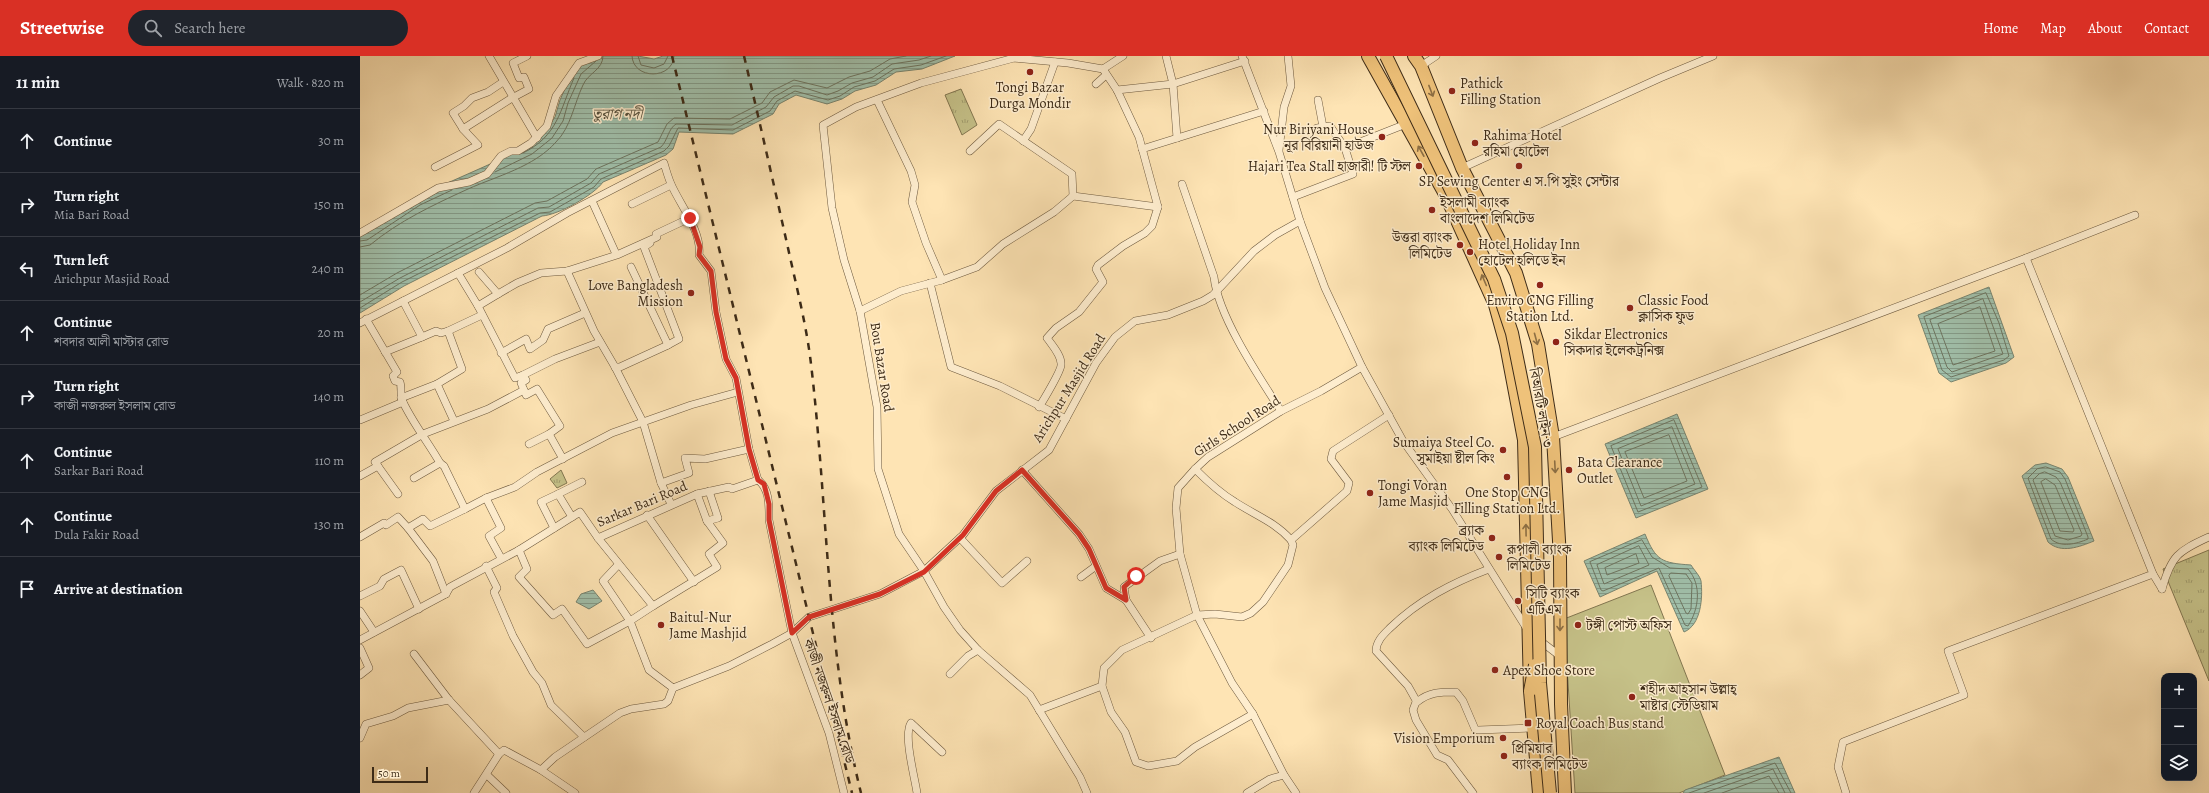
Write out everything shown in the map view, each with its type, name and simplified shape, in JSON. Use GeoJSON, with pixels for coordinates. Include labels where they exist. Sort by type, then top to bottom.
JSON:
{"type":"FeatureCollection","features":[{"type":"Feature","properties":{"kind":"highway"},"geometry":{"type":"LineString","coordinates":[[1368,56],[1445,194],[1495,305],[1506,345],[1524,440],[1534,633],[1530,691],[1532,728],[1539,793]]}},
{"type":"Feature","properties":{"kind":"highway","name":"বিআরটি লাইন ৩"},"geometry":{"type":"LineString","coordinates":[[1386,56],[1494,279],[1512,333],[1535,447],[1534,633],[1550,793]]}},
{"type":"Feature","properties":{"kind":"highway"},"geometry":{"type":"LineString","coordinates":[[1418,61],[1462,168],[1516,273],[1538,344],[1553,437],[1560,558],[1560,656],[1565,793]]}},
{"type":"Feature","properties":{"kind":"street"},"geometry":{"type":"LineString","coordinates":[[489,56],[537,138]]}},
{"type":"Feature","properties":{"kind":"street"},"geometry":{"type":"LineString","coordinates":[[463,129],[529,89],[524,77],[519,78],[513,62],[527,56]]}},
{"type":"Feature","properties":{"kind":"street"},"geometry":{"type":"LineString","coordinates":[[360,233],[438,188],[469,182],[487,174],[501,156],[511,151],[518,151],[537,138],[547,126],[556,96],[579,63],[598,56]]}},
{"type":"Feature","properties":{"kind":"street"},"geometry":{"type":"LineString","coordinates":[[1096,84],[1105,72],[1123,56]]}},
{"type":"Feature","properties":{"kind":"street"},"geometry":{"type":"LineString","coordinates":[[1166,56],[1173,84],[1177,138]]}},
{"type":"Feature","properties":{"kind":"street"},"geometry":{"type":"LineString","coordinates":[[1279,152],[1284,107],[1291,86],[1288,56]]}},
{"type":"Feature","properties":{"kind":"street"},"geometry":{"type":"LineString","coordinates":[[1418,61],[1436,56]]}},
{"type":"Feature","properties":{"kind":"street"},"geometry":{"type":"LineString","coordinates":[[1462,168],[1660,78],[1713,56]]}},
{"type":"Feature","properties":{"kind":"street"},"geometry":{"type":"LineString","coordinates":[[942,280],[926,243],[912,202],[915,185],[911,171],[877,100],[921,83],[1014,58],[1055,62],[1105,72],[1117,90],[1139,137],[1158,207],[1152,226],[1145,233],[1123,246],[1098,265],[1096,269],[1104,282],[1079,312],[1056,328],[1047,338],[1058,354],[1061,366],[1047,395],[1039,406]]}},
{"type":"Feature","properties":{"kind":"street"},"geometry":{"type":"LineString","coordinates":[[1117,90],[1173,84],[1243,59],[1279,152],[1300,221],[1325,288],[1362,367],[1403,441],[1452,509],[1489,569],[1534,633],[1560,656]]}},
{"type":"Feature","properties":{"kind":"street"},"geometry":{"type":"LineString","coordinates":[[1023,141],[1031,128],[1055,62]]}},
{"type":"Feature","properties":{"kind":"street"},"geometry":{"type":"LineString","coordinates":[[435,167],[478,145],[463,129],[453,113],[464,106],[472,98],[488,92],[503,82]]}},
{"type":"Feature","properties":{"kind":"street","name":"Bou Bazar Road"},"geometry":{"type":"LineString","coordinates":[[877,100],[856,107],[823,125],[832,208],[844,260],[860,311],[877,407],[878,469],[899,534],[924,572],[944,607],[978,650],[1030,695],[1080,777],[1087,793]]}},
{"type":"Feature","properties":{"kind":"street"},"geometry":{"type":"LineString","coordinates":[[1293,197],[1353,174],[1345,148],[1330,126],[1320,127],[1318,100]]}},
{"type":"Feature","properties":{"kind":"street"},"geometry":{"type":"LineString","coordinates":[[1142,149],[1264,111]]}},
{"type":"Feature","properties":{"kind":"street"},"geometry":{"type":"LineString","coordinates":[[970,151],[999,124],[1072,174],[1074,196]]}},
{"type":"Feature","properties":{"kind":"street"},"geometry":{"type":"LineString","coordinates":[[1345,148],[1406,124]]}},
{"type":"Feature","properties":{"kind":"street"},"geometry":{"type":"LineString","coordinates":[[465,509],[444,466],[440,463],[402,400],[403,389],[400,382],[395,381],[393,376],[397,372],[363,321],[507,248],[664,163],[672,185],[690,218],[700,247],[699,255],[711,271],[716,312],[726,359],[736,378],[749,449],[758,480]]}},
{"type":"Feature","properties":{"kind":"street"},"geometry":{"type":"LineString","coordinates":[[1182,184],[1214,276],[1216,292],[1255,371],[1281,411]]}},
{"type":"Feature","properties":{"kind":"street"},"geometry":{"type":"LineString","coordinates":[[632,204],[672,185]]}},
{"type":"Feature","properties":{"kind":"street"},"geometry":{"type":"LineString","coordinates":[[860,311],[902,291],[930,284],[977,267],[1003,244],[1054,212],[1074,196],[1158,207]]}},
{"type":"Feature","properties":{"kind":"street"},"geometry":{"type":"LineString","coordinates":[[592,201],[616,254]]}},
{"type":"Feature","properties":{"kind":"street"},"geometry":{"type":"LineString","coordinates":[[1553,437],[2026,258],[2135,215]]}},
{"type":"Feature","properties":{"kind":"street"},"geometry":{"type":"LineString","coordinates":[[616,366],[620,367],[679,339],[644,247],[657,238],[656,234],[690,218]]}},
{"type":"Feature","properties":{"kind":"street","name":"Arichpur Masjid Road"},"geometry":{"type":"LineString","coordinates":[[792,633],[809,617],[880,594],[924,572],[960,538],[996,491],[1049,450],[1096,363],[1115,337],[1135,321],[1168,315],[1203,301],[1216,292],[1254,251],[1276,235],[1300,221]]}},
{"type":"Feature","properties":{"kind":"street"},"geometry":{"type":"LineString","coordinates":[[478,306],[517,283],[541,273],[567,272],[657,238]]}},
{"type":"Feature","properties":{"kind":"street"},"geometry":{"type":"LineString","coordinates":[[2026,258],[2153,574],[2162,589],[2170,563],[2177,554],[2209,537]]}},
{"type":"Feature","properties":{"kind":"street"},"geometry":{"type":"LineString","coordinates":[[631,267],[668,345]]}},
{"type":"Feature","properties":{"kind":"street"},"geometry":{"type":"LineString","coordinates":[[479,272],[498,294]]}},
{"type":"Feature","properties":{"kind":"street"},"geometry":{"type":"LineString","coordinates":[[567,272],[600,342],[616,366],[644,422],[661,483],[671,504]]}},
{"type":"Feature","properties":{"kind":"street"},"geometry":{"type":"LineString","coordinates":[[458,273],[478,306],[515,378],[555,359],[600,342]]}},
{"type":"Feature","properties":{"kind":"street"},"geometry":{"type":"LineString","coordinates":[[930,284],[951,367],[1000,386],[1066,419]]}},
{"type":"Feature","properties":{"kind":"street"},"geometry":{"type":"LineString","coordinates":[[403,301],[422,337]]}},
{"type":"Feature","properties":{"kind":"street"},"geometry":{"type":"LineString","coordinates":[[501,353],[526,339],[530,349],[544,340],[548,329],[586,313]]}},
{"type":"Feature","properties":{"kind":"street"},"geometry":{"type":"LineString","coordinates":[[385,352],[436,331],[441,333],[448,331],[482,314]]}},
{"type":"Feature","properties":{"kind":"street"},"geometry":{"type":"LineString","coordinates":[[360,420],[436,384],[462,369],[448,331]]}},
{"type":"Feature","properties":{"kind":"street","name":"Girls School Road"},"geometry":{"type":"LineString","coordinates":[[1296,793],[1284,775],[1253,714],[1232,683],[1197,615],[1180,554],[1176,508],[1178,488],[1208,457],[1281,411],[1321,391],[1362,367]]}},
{"type":"Feature","properties":{"kind":"street"},"geometry":{"type":"LineString","coordinates":[[523,375],[526,380],[521,383],[526,395],[537,389],[560,426],[549,434],[529,444]]}},
{"type":"Feature","properties":{"kind":"street"},"geometry":{"type":"LineString","coordinates":[[436,384],[454,421]]}},
{"type":"Feature","properties":{"kind":"street"},"geometry":{"type":"LineString","coordinates":[[398,494],[375,462],[423,434],[488,409],[524,390]]}},
{"type":"Feature","properties":{"kind":"street"},"geometry":{"type":"LineString","coordinates":[[408,528],[423,519],[430,526],[486,498],[515,487],[537,472],[612,433],[691,405],[738,392]]}},
{"type":"Feature","properties":{"kind":"street"},"geometry":{"type":"LineString","coordinates":[[1291,540],[1347,491],[1349,483],[1331,459],[1333,451],[1389,415]]}},
{"type":"Feature","properties":{"kind":"street"},"geometry":{"type":"LineString","coordinates":[[549,434],[563,459]]}},
{"type":"Feature","properties":{"kind":"street"},"geometry":{"type":"LineString","coordinates":[[661,483],[689,473],[685,458],[705,459],[749,449]]}},
{"type":"Feature","properties":{"kind":"street"},"geometry":{"type":"LineString","coordinates":[[414,478],[440,463]]}},
{"type":"Feature","properties":{"kind":"street"},"geometry":{"type":"LineString","coordinates":[[360,476],[378,466]]}},
{"type":"Feature","properties":{"kind":"street"},"geometry":{"type":"LineString","coordinates":[[1195,469],[1223,494],[1236,503],[1260,514],[1283,531],[1291,540],[1293,545],[1288,565],[1263,602],[1251,613],[1242,617],[1214,614],[1197,615],[1122,650],[1104,668],[1102,686],[1111,712],[1129,740],[1136,762],[1148,766],[1177,761],[1208,740],[1253,714]]}},
{"type":"Feature","properties":{"kind":"street"},"geometry":{"type":"LineString","coordinates":[[1022,470],[1079,534],[1089,549],[1106,588],[1126,600]]}},
{"type":"Feature","properties":{"kind":"street","name":"Sarkar Bari Road"},"geometry":{"type":"LineString","coordinates":[[572,517],[580,512],[598,538],[671,504],[697,494],[729,487],[737,489],[758,480]]}},
{"type":"Feature","properties":{"kind":"street","name":"কাজী নজরুল ইসলাম রোড"},"geometry":{"type":"LineString","coordinates":[[758,480],[764,484],[769,504],[769,520],[792,633],[828,733],[844,793]]}},
{"type":"Feature","properties":{"kind":"street"},"geometry":{"type":"LineString","coordinates":[[554,528],[541,502],[582,482]]}},
{"type":"Feature","properties":{"kind":"street"},"geometry":{"type":"LineString","coordinates":[[707,521],[718,518],[709,491]]}},
{"type":"Feature","properties":{"kind":"street"},"geometry":{"type":"LineString","coordinates":[[360,640],[446,594],[450,587],[486,566],[519,550],[572,517],[558,494]]}},
{"type":"Feature","properties":{"kind":"street"},"geometry":{"type":"LineString","coordinates":[[519,550],[528,569],[519,576],[552,614],[562,609],[587,644],[630,620],[717,567],[709,554],[723,543],[707,521],[697,494]]}},
{"type":"Feature","properties":{"kind":"street"},"geometry":{"type":"LineString","coordinates":[[486,498],[501,528],[489,536],[502,558]]}},
{"type":"Feature","properties":{"kind":"street"},"geometry":{"type":"LineString","coordinates":[[647,515],[694,582]]}},
{"type":"Feature","properties":{"kind":"street"},"geometry":{"type":"LineString","coordinates":[[360,537],[384,523],[386,526],[398,518],[408,528],[433,561],[446,594]]}},
{"type":"Feature","properties":{"kind":"street"},"geometry":{"type":"LineString","coordinates":[[598,538],[618,565],[653,606]]}},
{"type":"Feature","properties":{"kind":"street"},"geometry":{"type":"LineString","coordinates":[[960,538],[1002,582],[1027,561]]}},
{"type":"Feature","properties":{"kind":"street"},"geometry":{"type":"LineString","coordinates":[[1150,638],[1126,600],[1124,587],[1160,561],[1180,554]]}},
{"type":"Feature","properties":{"kind":"street"},"geometry":{"type":"LineString","coordinates":[[618,565],[603,581],[630,620],[649,670],[673,688]]}},
{"type":"Feature","properties":{"kind":"street"},"geometry":{"type":"LineString","coordinates":[[486,566],[497,588],[494,592],[505,620],[533,672],[542,683],[551,705],[584,737]]}},
{"type":"Feature","properties":{"kind":"street"},"geometry":{"type":"LineString","coordinates":[[1081,577],[1096,566]]}},
{"type":"Feature","properties":{"kind":"street"},"geometry":{"type":"LineString","coordinates":[[1416,702],[1408,686],[1376,651],[1376,646],[1380,638],[1400,618],[1423,600],[1463,579],[1489,569]]}},
{"type":"Feature","properties":{"kind":"street"},"geometry":{"type":"LineString","coordinates":[[360,596],[380,586],[384,579],[400,570],[419,609]]}},
{"type":"Feature","properties":{"kind":"street"},"geometry":{"type":"LineString","coordinates":[[1846,793],[1838,767],[1843,742],[1964,695],[1948,651],[2153,574]]}},
{"type":"Feature","properties":{"kind":"street"},"geometry":{"type":"LineString","coordinates":[[360,611],[374,632]]}},
{"type":"Feature","properties":{"kind":"street"},"geometry":{"type":"LineString","coordinates":[[541,770],[555,757],[609,719],[631,708],[664,704],[668,701],[673,688],[729,666],[792,633]]}},
{"type":"Feature","properties":{"kind":"street"},"geometry":{"type":"LineString","coordinates":[[360,648],[369,668],[360,675]]}},
{"type":"Feature","properties":{"kind":"street"},"geometry":{"type":"LineString","coordinates":[[950,674],[968,656],[978,650]]}},
{"type":"Feature","properties":{"kind":"street"},"geometry":{"type":"LineString","coordinates":[[414,654],[449,700],[499,754]]}},
{"type":"Feature","properties":{"kind":"street"},"geometry":{"type":"LineString","coordinates":[[1039,710],[1102,686]]}},
{"type":"Feature","properties":{"kind":"street"},"geometry":{"type":"LineString","coordinates":[[1473,793],[1452,764],[1448,760],[1437,755],[1415,718],[1413,710],[1416,702],[1425,695],[1436,692],[1456,692],[1463,701],[1475,729],[1532,728]]}},
{"type":"Feature","properties":{"kind":"street"},"geometry":{"type":"LineString","coordinates":[[360,738],[366,724],[393,716],[408,708],[449,700]]}},
{"type":"Feature","properties":{"kind":"street"},"geometry":{"type":"LineString","coordinates":[[917,793],[908,728],[912,723],[942,752]]}},
{"type":"Feature","properties":{"kind":"street"},"geometry":{"type":"LineString","coordinates":[[474,793],[487,775],[499,754],[504,750],[541,770],[575,793]]}},
{"type":"Feature","properties":{"kind":"street"},"geometry":{"type":"LineString","coordinates":[[487,775],[506,793]]}},
{"type":"Feature","properties":{"kind":"street"},"geometry":{"type":"LineString","coordinates":[[1247,793],[1270,779],[1284,775]]}},
{"type":"Feature","properties":{"kind":"green space"},"geometry":{"type":"Polygon","coordinates":[[[961,89],[977,125],[962,135],[945,95],[961,89]]]}},
{"type":"Feature","properties":{"kind":"green space"},"geometry":{"type":"Polygon","coordinates":[[[561,470],[567,483],[557,488],[550,479],[561,470]]]}},
{"type":"Feature","properties":{"kind":"green space"},"geometry":{"type":"Polygon","coordinates":[[[2209,550],[2209,681],[2163,569],[2209,550]]]}},
{"type":"Feature","properties":{"kind":"green space","name":"শহীদ আহসান উল্লাহ্‌ মাষ্টার স্টেডিয়াম"},"geometry":{"type":"Polygon","coordinates":[[[1651,585],[1725,775],[1679,793],[1575,793],[1564,619],[1651,585]]]}},
{"type":"Feature","properties":{"kind":"water","name":"তুরাগ নদী"},"geometry":{"type":"Polygon","coordinates":[[[590,56],[638,56],[654,59],[663,56],[955,56],[922,69],[896,72],[876,85],[855,91],[842,99],[827,104],[796,95],[779,104],[773,114],[733,134],[679,132],[673,149],[666,155],[603,182],[592,193],[575,204],[549,215],[542,216],[404,286],[360,313],[360,234],[416,197],[506,157],[545,132],[555,117],[560,100],[574,68],[590,56]]]}},
{"type":"Feature","properties":{"kind":"water"},"geometry":{"type":"Polygon","coordinates":[[[1989,287],[2014,357],[2006,363],[1951,382],[1939,373],[1918,315],[1989,287]]]}},
{"type":"Feature","properties":{"kind":"water"},"geometry":{"type":"Polygon","coordinates":[[[1677,414],[1708,489],[1636,518],[1605,444],[1677,414]]]}},
{"type":"Feature","properties":{"kind":"water"},"geometry":{"type":"Polygon","coordinates":[[[2046,463],[2062,469],[2068,477],[2094,541],[2064,549],[2053,546],[2048,542],[2022,476],[2035,465],[2046,463]]]}},
{"type":"Feature","properties":{"kind":"water"},"geometry":{"type":"Polygon","coordinates":[[[1645,534],[1653,550],[1661,559],[1673,563],[1691,565],[1701,581],[1702,595],[1700,610],[1694,623],[1684,632],[1657,571],[1600,597],[1584,561],[1645,534]]]}},
{"type":"Feature","properties":{"kind":"water"},"geometry":{"type":"Polygon","coordinates":[[[593,590],[602,601],[589,609],[576,602],[581,594],[593,590]]]}},
{"type":"Feature","properties":{"kind":"water"},"geometry":{"type":"Polygon","coordinates":[[[1779,757],[1795,793],[1683,793],[1685,790],[1779,757]]]}},
{"type":"Feature","properties":{"kind":"railway"},"geometry":{"type":"LineString","coordinates":[[672,56],[852,793]]}},
{"type":"Feature","properties":{"kind":"railway"},"geometry":{"type":"LineString","coordinates":[[744,56],[805,324],[817,418],[834,633],[841,687],[861,793]]}},
{"type":"Feature","properties":{"kind":"place","name":"Tongi Bazar Durga Mondir"},"geometry":{"type":"Point","coordinates":[1030,72]}},
{"type":"Feature","properties":{"kind":"place","name":"Pathick Filling Station"},"geometry":{"type":"Point","coordinates":[1452,91]}},
{"type":"Feature","properties":{"kind":"place","name":"Nur Biriyani House নূর বিরিয়ানী হাউজ"},"geometry":{"type":"Point","coordinates":[1382,137]}},
{"type":"Feature","properties":{"kind":"place","name":"Rahima Hotel রহিমা হোটেল"},"geometry":{"type":"Point","coordinates":[1475,143]}},
{"type":"Feature","properties":{"kind":"place","name":"Hajari Tea Stall হাজারী! টি স্টল"},"geometry":{"type":"Point","coordinates":[1419,166]}},
{"type":"Feature","properties":{"kind":"place","name":"SP Sewing Center এ স.পি সুইং সেন্টার"},"geometry":{"type":"Point","coordinates":[1519,166]}},
{"type":"Feature","properties":{"kind":"place","name":"ইসলামী ব্যাংক বাংলাদেশ লিমিটেড"},"geometry":{"type":"Point","coordinates":[1432,210]}},
{"type":"Feature","properties":{"kind":"place","name":"উত্তরা ব্যাংক লিমিটেড"},"geometry":{"type":"Point","coordinates":[1460,245]}},
{"type":"Feature","properties":{"kind":"place","name":"Hotel Holiday Inn হোটেল হলিডে ইন"},"geometry":{"type":"Point","coordinates":[1470,252]}},
{"type":"Feature","properties":{"kind":"place","name":"Enviro CNG Filling Station Ltd."},"geometry":{"type":"Point","coordinates":[1540,285]}},
{"type":"Feature","properties":{"kind":"place","name":"Love Bangladesh Mission"},"geometry":{"type":"Point","coordinates":[691,293]}},
{"type":"Feature","properties":{"kind":"place","name":"Classic Food ক্লাসিক ফুড"},"geometry":{"type":"Point","coordinates":[1630,308]}},
{"type":"Feature","properties":{"kind":"place","name":"Sikdar Electronics সিকদার ইলেকট্রনিক্স"},"geometry":{"type":"Point","coordinates":[1556,342]}},
{"type":"Feature","properties":{"kind":"place","name":"Sumaiya Steel Co. সুমাইয়া ষ্টীল কিং"},"geometry":{"type":"Point","coordinates":[1503,450]}},
{"type":"Feature","properties":{"kind":"place","name":"Bata Clearance Outlet"},"geometry":{"type":"Point","coordinates":[1569,470]}},
{"type":"Feature","properties":{"kind":"place","name":"One Stop CNG Filling Station Ltd."},"geometry":{"type":"Point","coordinates":[1507,477]}},
{"type":"Feature","properties":{"kind":"place","name":"Tongi Voran Jame Masjid"},"geometry":{"type":"Point","coordinates":[1370,493]}},
{"type":"Feature","properties":{"kind":"place","name":"ব্র্যাক ব্যাংক লিমিটেড"},"geometry":{"type":"Point","coordinates":[1492,538]}},
{"type":"Feature","properties":{"kind":"place","name":"রূপালী ব্যাংক লিমিটেড"},"geometry":{"type":"Point","coordinates":[1499,557]}},
{"type":"Feature","properties":{"kind":"place","name":"সিটি ব্যাংক এটিএম"},"geometry":{"type":"Point","coordinates":[1518,601]}},
{"type":"Feature","properties":{"kind":"place","name":"Baitul-Nur Jame Mashjid"},"geometry":{"type":"Point","coordinates":[661,625]}},
{"type":"Feature","properties":{"kind":"place","name":"টঙ্গী পোস্ট অফিস"},"geometry":{"type":"Point","coordinates":[1578,625]}},
{"type":"Feature","properties":{"kind":"place","name":"Apex Shoe Store"},"geometry":{"type":"Point","coordinates":[1495,670]}},
{"type":"Feature","properties":{"kind":"place","name":"শহীদ আহসান উল্লাহ্‌ মাষ্টার স্টেডিয়াম"},"geometry":{"type":"Point","coordinates":[1632,697]}},
{"type":"Feature","properties":{"kind":"place","name":"Royal Coach Bus stand"},"geometry":{"type":"Point","coordinates":[1528,723]}},
{"type":"Feature","properties":{"kind":"place","name":"Vision Emporium"},"geometry":{"type":"Point","coordinates":[1503,738]}},
{"type":"Feature","properties":{"kind":"place","name":"প্রিমিয়ার ব্যাংক লিমিটেড"},"geometry":{"type":"Point","coordinates":[1504,756]}},
{"type":"Feature","properties":{"kind":"route"},"geometry":{"type":"LineString","coordinates":[[690,218],[700,247],[699,255],[711,271],[716,312],[726,359],[736,378],[749,449],[758,480],[764,484],[769,504],[769,520],[792,633],[809,617],[880,594],[924,572],[963,535],[996,491],[1022,470],[1038,486],[1050,502],[1079,534],[1089,549],[1106,588],[1115,595],[1126,600],[1124,587],[1136,576]]}}]}
